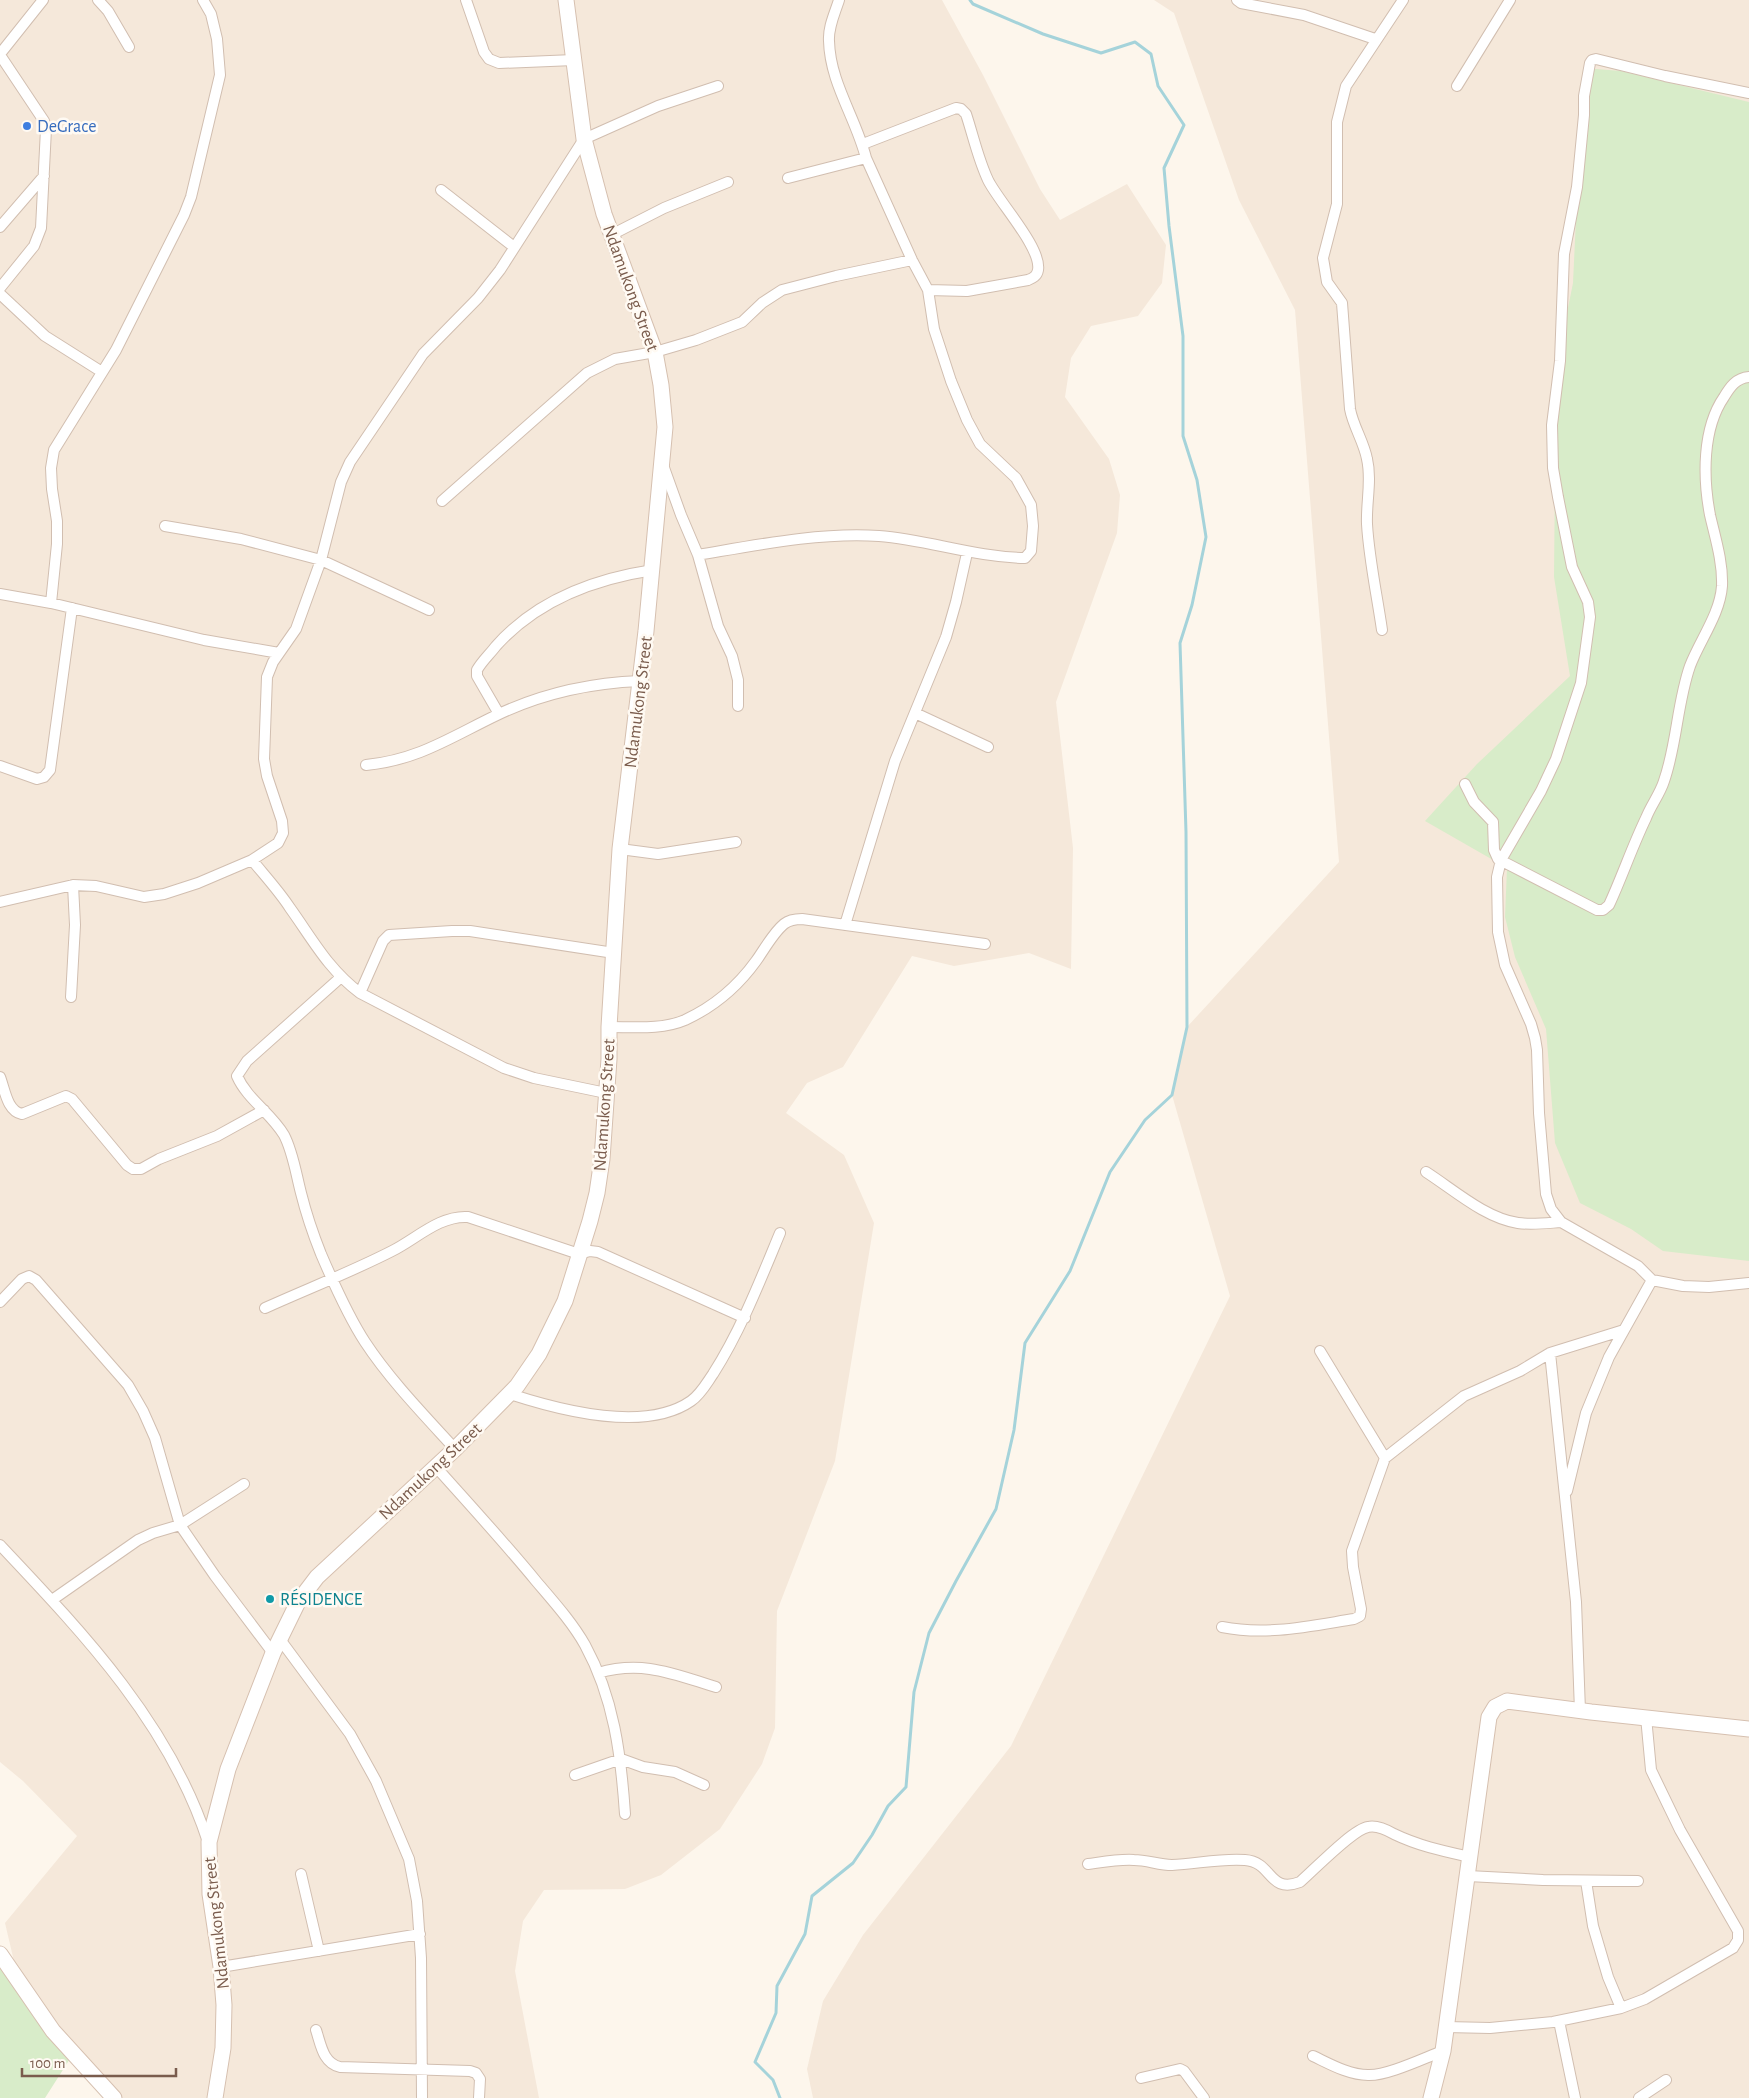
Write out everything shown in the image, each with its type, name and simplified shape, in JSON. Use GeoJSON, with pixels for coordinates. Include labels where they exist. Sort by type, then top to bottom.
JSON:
{"type":"FeatureCollection","features":[{"type":"Feature","properties":{"kind":"main road","name":"Ndamukong Street"},"geometry":{"type":"LineString","coordinates":[[215,2098],[223,2048],[224,2005],[221,1967],[210,1894],[209,1842],[228,1769],[279,1638],[298,1602],[317,1577],[455,1449],[510,1394],[539,1354],[552,1330],[564,1301],[590,1221],[602,1159],[620,850],[653,570],[665,427],[661,385],[655,352],[612,235],[584,139],[566,0]]}},
{"type":"Feature","properties":{"kind":"main road"},"geometry":{"type":"LineString","coordinates":[[1431,2098],[1443,2050],[1489,1716],[1495,1707],[1508,1701],[1580,1711],[1749,1728]]}},
{"type":"Feature","properties":{"kind":"main road"},"geometry":{"type":"LineString","coordinates":[[0,1954],[53,2031],[114,2098]]}},
{"type":"Feature","properties":{"kind":"street"},"geometry":{"type":"LineString","coordinates":[[0,288],[38,238],[41,228],[46,129],[44,121],[0,55],[43,0]]}},
{"type":"Feature","properties":{"kind":"street"},"geometry":{"type":"LineString","coordinates":[[98,0],[108,11],[129,48]]}},
{"type":"Feature","properties":{"kind":"street"},"geometry":{"type":"LineString","coordinates":[[51,603],[57,544],[57,521],[51,468],[54,450],[125,332],[184,215],[191,197],[220,75],[217,39],[211,14],[203,0]]}},
{"type":"Feature","properties":{"kind":"street"},"geometry":{"type":"LineString","coordinates":[[466,0],[484,52],[489,59],[498,63],[574,60]]}},
{"type":"Feature","properties":{"kind":"street"},"geometry":{"type":"LineString","coordinates":[[698,555],[777,541],[857,535],[904,539],[967,553],[1025,558],[1031,551],[1033,526],[1031,505],[1016,478],[980,444],[968,420],[934,329],[928,290],[912,260],[866,158],[863,144],[834,79],[829,41],[832,22],[839,0]]}},
{"type":"Feature","properties":{"kind":"street"},"geometry":{"type":"LineString","coordinates":[[1237,0],[1242,3],[1304,15],[1375,39]]}},
{"type":"Feature","properties":{"kind":"street"},"geometry":{"type":"LineString","coordinates":[[1382,630],[1368,543],[1366,504],[1369,472],[1367,458],[1352,419],[1350,408],[1342,303],[1327,282],[1323,258],[1337,204],[1337,129],[1340,106],[1346,86],[1375,39],[1403,0]]}},
{"type":"Feature","properties":{"kind":"street"},"geometry":{"type":"LineString","coordinates":[[1457,86],[1510,0]]}},
{"type":"Feature","properties":{"kind":"street"},"geometry":{"type":"LineString","coordinates":[[1749,93],[1665,76],[1596,59],[1590,63],[1584,96],[1577,186],[1564,254],[1563,312],[1552,425],[1553,468],[1572,567],[1588,602],[1590,617],[1581,683],[1556,759],[1541,791],[1501,860],[1497,877],[1498,932],[1505,965],[1531,1024],[1537,1050],[1539,1113],[1546,1194],[1551,1209],[1561,1222],[1638,1266],[1652,1280],[1709,1287],[1749,1283]]}},
{"type":"Feature","properties":{"kind":"street"},"geometry":{"type":"LineString","coordinates":[[0,902],[73,885],[96,886],[144,897],[164,894],[198,883],[252,860],[278,843],[283,833],[282,821],[267,776],[264,758],[267,677],[272,662],[296,629],[321,560],[341,482],[350,462],[422,354],[478,298],[514,247],[584,139],[658,106],[718,86]]}},
{"type":"Feature","properties":{"kind":"street"},"geometry":{"type":"LineString","coordinates":[[863,144],[956,108],[961,109],[966,114],[988,180],[1027,237],[1037,260],[1039,270],[1035,277],[1028,280],[967,291],[928,290]]}},
{"type":"Feature","properties":{"kind":"street"},"geometry":{"type":"LineString","coordinates":[[788,178],[866,158]]}},
{"type":"Feature","properties":{"kind":"street"},"geometry":{"type":"LineString","coordinates":[[0,226],[44,176]]}},
{"type":"Feature","properties":{"kind":"street"},"geometry":{"type":"LineString","coordinates":[[612,235],[664,208],[728,182]]}},
{"type":"Feature","properties":{"kind":"street"},"geometry":{"type":"LineString","coordinates":[[441,190],[514,247]]}},
{"type":"Feature","properties":{"kind":"street"},"geometry":{"type":"LineString","coordinates":[[442,501],[587,373],[615,359],[655,352],[696,340],[742,322],[762,303],[782,290],[912,260]]}},
{"type":"Feature","properties":{"kind":"street"},"geometry":{"type":"LineString","coordinates":[[0,294],[45,336],[102,372]]}},
{"type":"Feature","properties":{"kind":"street"},"geometry":{"type":"LineString","coordinates":[[1465,784],[1474,802],[1493,822],[1495,855],[1501,860],[1597,910],[1603,910],[1609,906],[1646,817],[1664,780],[1683,688],[1699,644],[1718,603],[1722,586],[1721,566],[1708,506],[1706,479],[1710,431],[1714,415],[1732,384],[1737,380],[1749,377]]}},
{"type":"Feature","properties":{"kind":"street"},"geometry":{"type":"LineString","coordinates":[[662,462],[698,555],[718,626],[736,668],[738,706]]}},
{"type":"Feature","properties":{"kind":"street"},"geometry":{"type":"LineString","coordinates":[[165,526],[241,539],[321,560],[429,610]]}},
{"type":"Feature","properties":{"kind":"street"},"geometry":{"type":"LineString","coordinates":[[845,924],[892,770],[948,630],[967,553]]}},
{"type":"Feature","properties":{"kind":"street"},"geometry":{"type":"LineString","coordinates":[[498,714],[477,676],[477,670],[511,630],[533,613],[579,588],[604,580],[653,570]]}},
{"type":"Feature","properties":{"kind":"street"},"geometry":{"type":"LineString","coordinates":[[0,594],[51,603],[204,640],[279,653]]}},
{"type":"Feature","properties":{"kind":"street"},"geometry":{"type":"LineString","coordinates":[[0,766],[37,779],[44,777],[50,770],[72,608]]}},
{"type":"Feature","properties":{"kind":"street"},"geometry":{"type":"LineString","coordinates":[[366,765],[385,763],[424,752],[498,714],[550,694],[604,682],[640,681]]}},
{"type":"Feature","properties":{"kind":"street"},"geometry":{"type":"LineString","coordinates":[[915,713],[988,747]]}},
{"type":"Feature","properties":{"kind":"street"},"geometry":{"type":"LineString","coordinates":[[620,850],[658,854],[736,842]]}},
{"type":"Feature","properties":{"kind":"street"},"geometry":{"type":"LineString","coordinates":[[252,860],[290,906],[314,945],[340,978],[360,993],[504,1068],[534,1078],[606,1093]]}},
{"type":"Feature","properties":{"kind":"street"},"geometry":{"type":"LineString","coordinates":[[71,997],[74,934],[73,885]]}},
{"type":"Feature","properties":{"kind":"street"},"geometry":{"type":"LineString","coordinates":[[609,1027],[668,1025],[702,1011],[739,981],[783,924],[792,920],[802,919],[845,924],[985,944]]}},
{"type":"Feature","properties":{"kind":"street"},"geometry":{"type":"LineString","coordinates":[[360,993],[383,941],[389,934],[470,931],[614,953]]}},
{"type":"Feature","properties":{"kind":"street"},"geometry":{"type":"LineString","coordinates":[[340,978],[240,1068],[237,1076],[241,1084],[284,1136],[301,1196],[321,1254],[352,1321],[388,1372],[455,1449]]}},
{"type":"Feature","properties":{"kind":"street"},"geometry":{"type":"LineString","coordinates":[[0,1077],[11,1108],[16,1113],[22,1114],[66,1096],[72,1099],[127,1166],[133,1169],[141,1169],[159,1159],[198,1145],[264,1110]]}},
{"type":"Feature","properties":{"kind":"street"},"geometry":{"type":"LineString","coordinates":[[1426,1172],[1480,1207],[1503,1218],[1535,1224],[1561,1222]]}},
{"type":"Feature","properties":{"kind":"street"},"geometry":{"type":"LineString","coordinates":[[265,1308],[392,1251],[444,1221],[457,1216],[468,1217],[579,1254],[590,1251],[598,1252],[745,1318]]}},
{"type":"Feature","properties":{"kind":"street"},"geometry":{"type":"LineString","coordinates":[[510,1394],[555,1408],[621,1418],[638,1418],[675,1409],[691,1401],[702,1390],[719,1365],[745,1318],[780,1233]]}},
{"type":"Feature","properties":{"kind":"street"},"geometry":{"type":"LineString","coordinates":[[0,1302],[22,1279],[29,1276],[36,1280],[128,1384],[155,1438],[180,1524],[209,1568],[273,1653]]}},
{"type":"Feature","properties":{"kind":"street"},"geometry":{"type":"LineString","coordinates":[[1565,1498],[1586,1413],[1608,1358],[1647,1292],[1652,1280]]}},
{"type":"Feature","properties":{"kind":"street"},"geometry":{"type":"LineString","coordinates":[[1222,1627],[1261,1631],[1284,1630],[1354,1619],[1360,1616],[1361,1610],[1352,1551],[1385,1458],[1464,1396],[1520,1371],[1550,1353],[1624,1330]]}},
{"type":"Feature","properties":{"kind":"street"},"geometry":{"type":"LineString","coordinates":[[1320,1351],[1385,1458]]}},
{"type":"Feature","properties":{"kind":"street"},"geometry":{"type":"LineString","coordinates":[[1550,1353],[1576,1602],[1580,1711]]}},
{"type":"Feature","properties":{"kind":"street"},"geometry":{"type":"LineString","coordinates":[[436,1467],[560,1610],[584,1644],[598,1674],[614,1722],[621,1759],[625,1814]]}},
{"type":"Feature","properties":{"kind":"street"},"geometry":{"type":"LineString","coordinates":[[52,1600],[138,1540],[154,1532],[180,1524],[244,1484]]}},
{"type":"Feature","properties":{"kind":"street"},"geometry":{"type":"LineString","coordinates":[[0,1545],[110,1666],[153,1728],[199,1812],[209,1842]]}},
{"type":"Feature","properties":{"kind":"street"},"geometry":{"type":"LineString","coordinates":[[279,1638],[350,1734],[376,1780],[409,1859],[417,1901],[420,1934],[422,2098]]}},
{"type":"Feature","properties":{"kind":"street"},"geometry":{"type":"LineString","coordinates":[[598,1674],[615,1668],[645,1668],[664,1671],[716,1687]]}},
{"type":"Feature","properties":{"kind":"street"},"geometry":{"type":"LineString","coordinates":[[1446,2027],[1490,2028],[1559,2021],[1622,2008],[1645,1999],[1733,1948],[1738,1940],[1738,1932],[1680,1830],[1651,1770],[1646,1717]]}},
{"type":"Feature","properties":{"kind":"street"},"geometry":{"type":"LineString","coordinates":[[575,1775],[621,1759],[644,1767],[675,1772],[704,1785]]}},
{"type":"Feature","properties":{"kind":"street"},"geometry":{"type":"LineString","coordinates":[[1088,1864],[1134,1860],[1161,1865],[1244,1860],[1256,1861],[1281,1885],[1290,1886],[1300,1882],[1357,1831],[1369,1826],[1384,1829],[1421,1845],[1470,1857]]}},
{"type":"Feature","properties":{"kind":"street"},"geometry":{"type":"LineString","coordinates":[[301,1874],[319,1951]]}},
{"type":"Feature","properties":{"kind":"street"},"geometry":{"type":"LineString","coordinates":[[1468,1876],[1586,1881],[1638,1881]]}},
{"type":"Feature","properties":{"kind":"street"},"geometry":{"type":"LineString","coordinates":[[1586,1881],[1593,1926],[1608,1977],[1622,2008]]}},
{"type":"Feature","properties":{"kind":"street"},"geometry":{"type":"LineString","coordinates":[[221,1967],[420,1934]]}},
{"type":"Feature","properties":{"kind":"street"},"geometry":{"type":"LineString","coordinates":[[1559,2021],[1575,2098]]}},
{"type":"Feature","properties":{"kind":"street"},"geometry":{"type":"LineString","coordinates":[[316,2030],[326,2059],[332,2065],[340,2067],[470,2071],[476,2073],[480,2079],[479,2098]]}},
{"type":"Feature","properties":{"kind":"street"},"geometry":{"type":"LineString","coordinates":[[1313,2056],[1335,2067],[1356,2074],[1370,2076],[1387,2072],[1443,2050]]}},
{"type":"Feature","properties":{"kind":"street"},"geometry":{"type":"LineString","coordinates":[[1141,2078],[1180,2069],[1184,2071],[1204,2098]]}},
{"type":"Feature","properties":{"kind":"street"},"geometry":{"type":"LineString","coordinates":[[1639,2098],[1666,2080]]}},
{"type":"Feature","properties":{"kind":"shaded area"},"geometry":{"type":"Polygon","coordinates":[[[0,0],[942,0],[983,75],[1040,189],[1060,220],[1127,184],[1166,245],[1162,283],[1138,316],[1091,326],[1071,358],[1065,397],[1109,459],[1120,495],[1117,533],[1056,702],[1073,848],[1071,969],[1029,953],[954,966],[912,956],[843,1067],[807,1083],[786,1113],[844,1155],[874,1223],[835,1461],[777,1611],[775,1728],[762,1764],[720,1829],[661,1875],[625,1889],[544,1890],[523,1921],[515,1971],[539,2098],[114,2098],[17,1974],[5,1923],[77,1836],[23,1781],[0,1762],[0,0]]]}},
{"type":"Feature","properties":{"kind":"shaded area"},"geometry":{"type":"Polygon","coordinates":[[[1154,0],[1749,0],[1749,2098],[813,2098],[807,2069],[823,2001],[863,1935],[1011,1746],[1230,1296],[1172,1095],[1187,1027],[1339,862],[1295,310],[1239,200],[1174,13],[1154,0]]]}},
{"type":"Feature","properties":{"kind":"green space"},"geometry":{"type":"Polygon","coordinates":[[[1583,68],[1621,71],[1749,102],[1749,1261],[1663,1251],[1631,1229],[1580,1203],[1555,1143],[1546,1029],[1515,957],[1505,917],[1507,868],[1425,821],[1477,764],[1570,676],[1554,577],[1556,368],[1573,283],[1583,68]]]}},
{"type":"Feature","properties":{"kind":"green space"},"geometry":{"type":"Polygon","coordinates":[[[0,1964],[73,2054],[45,2098],[0,2098],[0,1964]]]}},
{"type":"Feature","properties":{"kind":"waterway"},"geometry":{"type":"LineString","coordinates":[[780,2098],[773,2080],[755,2062],[776,2013],[777,1986],[805,1934],[812,1896],[853,1863],[872,1835],[888,1806],[906,1787],[914,1692],[929,1633],[996,1509],[1014,1430],[1025,1343],[1070,1271],[1110,1172],[1145,1120],[1172,1095],[1187,1027],[1186,832],[1180,643],[1192,605],[1206,537],[1197,480],[1183,436],[1183,336],[1169,226],[1164,168],[1184,125],[1158,86],[1151,54],[1135,42],[1101,53],[1043,34],[973,4],[970,0]]}},
{"type":"Feature","properties":{"kind":"place","name":"DeGrace"},"geometry":{"type":"Point","coordinates":[27,126]}},
{"type":"Feature","properties":{"kind":"place","name":"RÉSIDENCE"},"geometry":{"type":"Point","coordinates":[270,1599]}}]}
